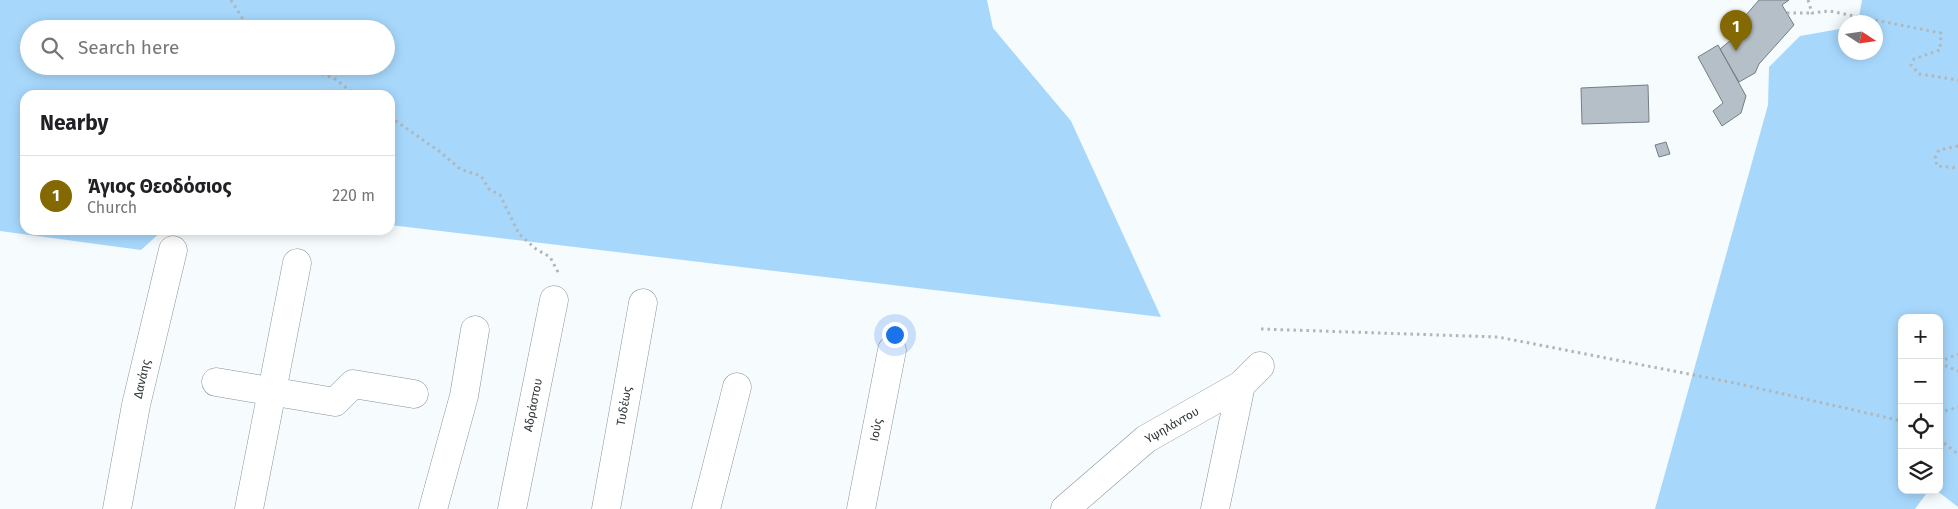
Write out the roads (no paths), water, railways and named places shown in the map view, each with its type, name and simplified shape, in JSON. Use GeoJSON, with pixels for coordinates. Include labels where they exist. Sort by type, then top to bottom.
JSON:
{"type":"FeatureCollection","features":[{"type":"Feature","properties":{"kind":"street","name":"Δανάης"},"geometry":{"type":"LineString","coordinates":[[117,509],[136,405],[173,250]]}},
{"type":"Feature","properties":{"kind":"street"},"geometry":{"type":"LineString","coordinates":[[249,509],[297,263]]}},
{"type":"Feature","properties":{"kind":"street","name":"Αδράστου"},"geometry":{"type":"LineString","coordinates":[[512,509],[554,300]]}},
{"type":"Feature","properties":{"kind":"street","name":"Τυδέως"},"geometry":{"type":"LineString","coordinates":[[606,509],[643,303]]}},
{"type":"Feature","properties":{"kind":"street"},"geometry":{"type":"LineString","coordinates":[[432,509],[464,396],[475,330]]}},
{"type":"Feature","properties":{"kind":"street","name":"Ιούς"},"geometry":{"type":"LineString","coordinates":[[861,509],[892,350]]}},
{"type":"Feature","properties":{"kind":"street","name":"Υψηλάντου"},"geometry":{"type":"LineString","coordinates":[[1065,509],[1146,438],[1240,385],[1260,366]]}},
{"type":"Feature","properties":{"kind":"street"},"geometry":{"type":"LineString","coordinates":[[216,382],[335,402],[353,384],[414,394]]}},
{"type":"Feature","properties":{"kind":"street"},"geometry":{"type":"LineString","coordinates":[[1215,509],[1240,385]]}},
{"type":"Feature","properties":{"kind":"street"},"geometry":{"type":"LineString","coordinates":[[706,509],[737,387]]}},
{"type":"Feature","properties":{"kind":"place","name":"Άγιος Θεοδόσιος"},"geometry":{"type":"Point","coordinates":[1736,51]}}]}
